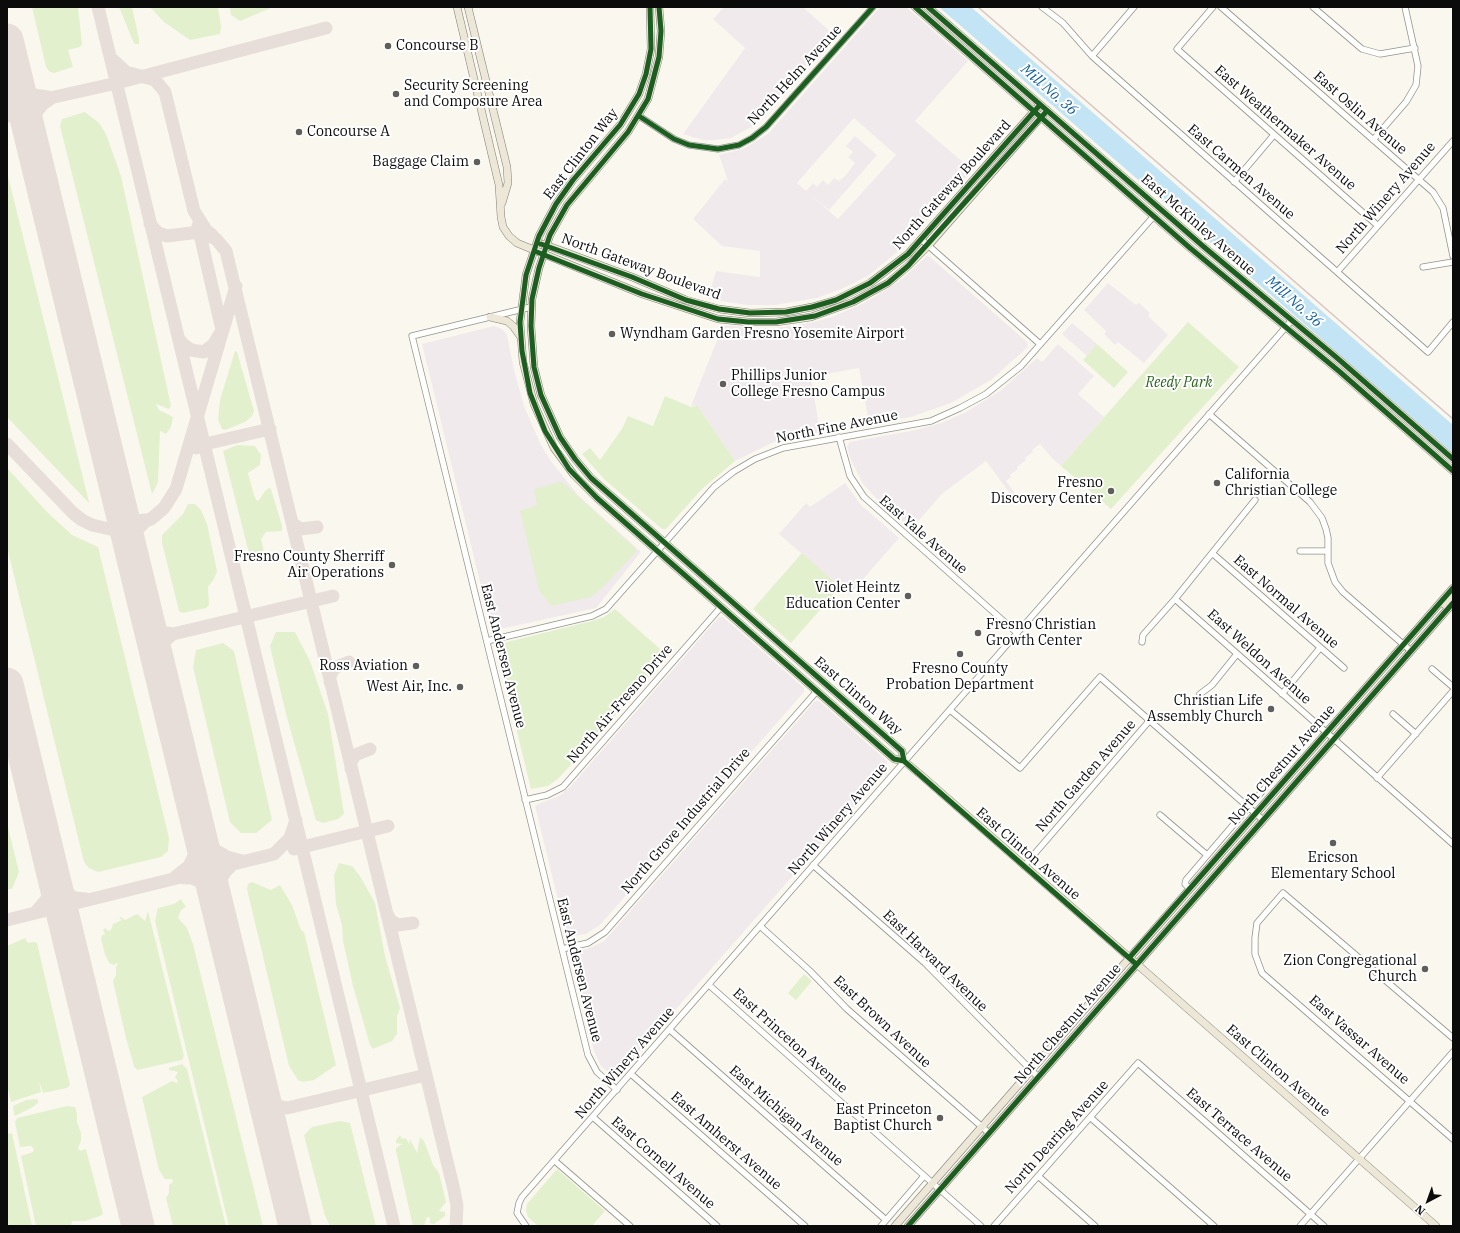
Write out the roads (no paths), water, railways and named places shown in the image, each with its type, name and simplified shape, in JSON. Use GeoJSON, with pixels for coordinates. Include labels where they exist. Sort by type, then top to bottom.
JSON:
{"type":"FeatureCollection","features":[{"type":"Feature","properties":{"kind":"main road","name":"North Gateway Boulevard"},"geometry":{"type":"LineString","coordinates":[[457,7],[499,185],[503,227],[508,236],[517,243],[543,254],[680,307],[718,318],[748,322],[776,322],[811,317],[853,302],[888,283],[928,246],[1047,110]]}},
{"type":"Feature","properties":{"kind":"main road"},"geometry":{"type":"LineString","coordinates":[[468,7],[507,167],[507,193],[501,206]]}},
{"type":"Feature","properties":{"kind":"main road","name":"East Clinton Way"},"geometry":{"type":"LineString","coordinates":[[650,7],[652,32],[650,55],[642,85],[630,112],[564,192],[548,218],[536,242],[526,275],[521,309],[520,336],[526,377],[537,414],[554,448],[574,475],[593,495],[894,759],[904,761],[902,751],[598,485],[573,456],[552,421],[539,388],[531,343],[531,306],[536,277],[543,254],[556,224],[571,199],[628,132],[639,116],[652,87],[659,57],[661,30],[659,7]]}},
{"type":"Feature","properties":{"kind":"main road","name":"East McKinley Avenue"},"geometry":{"type":"LineString","coordinates":[[915,7],[1154,216],[1453,471]]}},
{"type":"Feature","properties":{"kind":"main road"},"geometry":{"type":"LineString","coordinates":[[923,7],[942,19]]}},
{"type":"Feature","properties":{"kind":"main road","name":"East McKinley Avenue"},"geometry":{"type":"LineString","coordinates":[[928,7],[1453,459]]}},
{"type":"Feature","properties":{"kind":"main road"},"geometry":{"type":"LineString","coordinates":[[639,116],[638,106],[648,84],[651,69],[650,55]]}},
{"type":"Feature","properties":{"kind":"main road","name":"North Gateway Boulevard"},"geometry":{"type":"LineString","coordinates":[[536,242],[632,277],[683,298],[719,309],[750,313],[786,312],[812,307],[836,300],[870,283],[894,266],[922,240],[1040,104]]}},
{"type":"Feature","properties":{"kind":"main road"},"geometry":{"type":"LineString","coordinates":[[1154,216],[1162,217],[1184,235],[1204,246]]}},
{"type":"Feature","properties":{"kind":"main road"},"geometry":{"type":"LineString","coordinates":[[490,317],[507,321],[513,326],[520,336]]}},
{"type":"Feature","properties":{"kind":"main road"},"geometry":{"type":"LineString","coordinates":[[537,414],[563,453],[573,456]]}},
{"type":"Feature","properties":{"kind":"main road"},"geometry":{"type":"LineString","coordinates":[[1399,424],[1406,424],[1453,463]]}},
{"type":"Feature","properties":{"kind":"main road","name":"North Chestnut Avenue"},"geometry":{"type":"LineString","coordinates":[[895,1226],[1453,588]]}},
{"type":"Feature","properties":{"kind":"main road"},"geometry":{"type":"LineString","coordinates":[[1426,635],[1435,616],[1453,596]]}},
{"type":"Feature","properties":{"kind":"main road","name":"North Chestnut Avenue"},"geometry":{"type":"LineString","coordinates":[[908,1226],[1453,603]]}},
{"type":"Feature","properties":{"kind":"main road","name":"East Clinton Avenue"},"geometry":{"type":"LineString","coordinates":[[904,761],[1436,1226]]}},
{"type":"Feature","properties":{"kind":"street","name":"North Helm Avenue"},"geometry":{"type":"LineString","coordinates":[[639,116],[674,139],[689,146],[710,149],[729,148],[739,145],[766,128],[873,7]]}},
{"type":"Feature","properties":{"kind":"street","name":"East Carmen Avenue"},"geometry":{"type":"LineString","coordinates":[[1042,7],[1062,23],[1092,56],[1428,352],[1453,322]]}},
{"type":"Feature","properties":{"kind":"street"},"geometry":{"type":"LineString","coordinates":[[1048,13],[1054,7]]}},
{"type":"Feature","properties":{"kind":"street"},"geometry":{"type":"LineString","coordinates":[[1092,56],[1134,7]]}},
{"type":"Feature","properties":{"kind":"street","name":"East Weathermaker Avenue"},"geometry":{"type":"LineString","coordinates":[[1213,7],[1176,49],[1273,136],[1377,225]]}},
{"type":"Feature","properties":{"kind":"street","name":"East Oslin Avenue"},"geometry":{"type":"LineString","coordinates":[[1221,7],[1432,192],[1443,208],[1453,256]]}},
{"type":"Feature","properties":{"kind":"street"},"geometry":{"type":"LineString","coordinates":[[1313,7],[1362,49],[1380,54],[1415,48]]}},
{"type":"Feature","properties":{"kind":"street"},"geometry":{"type":"LineString","coordinates":[[1373,140],[1406,102],[1416,85],[1418,66],[1406,7]]}},
{"type":"Feature","properties":{"kind":"street"},"geometry":{"type":"LineString","coordinates":[[1234,182],[1273,136]]}},
{"type":"Feature","properties":{"kind":"street","name":"North Winery Avenue"},"geometry":{"type":"LineString","coordinates":[[1338,272],[1377,225],[1453,141]]}},
{"type":"Feature","properties":{"kind":"street","name":"North Fine Avenue"},"geometry":{"type":"LineString","coordinates":[[487,641],[599,613],[613,603],[704,498],[733,472],[755,459],[781,449],[925,422],[960,408],[1002,382],[1021,366],[1154,216]]}},
{"type":"Feature","properties":{"kind":"street"},"geometry":{"type":"LineString","coordinates":[[922,240],[1040,344]]}},
{"type":"Feature","properties":{"kind":"street"},"geometry":{"type":"LineString","coordinates":[[1423,267],[1453,262]]}},
{"type":"Feature","properties":{"kind":"street"},"geometry":{"type":"LineString","coordinates":[[680,307],[683,298]]}},
{"type":"Feature","properties":{"kind":"street","name":"East Andersen Avenue"},"geometry":{"type":"LineString","coordinates":[[531,306],[412,336],[588,1055],[597,1072],[617,1090]]}},
{"type":"Feature","properties":{"kind":"street","name":"North Winery Avenue"},"geometry":{"type":"LineString","coordinates":[[526,1226],[518,1217],[517,1210],[522,1197],[594,1118],[813,865],[1292,320]]}},
{"type":"Feature","properties":{"kind":"street"},"geometry":{"type":"LineString","coordinates":[[1209,414],[1310,502],[1322,518],[1326,529],[1330,571],[1339,587],[1411,651]]}},
{"type":"Feature","properties":{"kind":"street","name":"East Yale Avenue"},"geometry":{"type":"LineString","coordinates":[[839,437],[850,476],[864,497],[1017,633]]}},
{"type":"Feature","properties":{"kind":"street"},"geometry":{"type":"LineString","coordinates":[[1142,642],[1143,635],[1175,599],[1255,500]]}},
{"type":"Feature","properties":{"kind":"street"},"geometry":{"type":"LineString","coordinates":[[1300,551],[1328,551]]}},
{"type":"Feature","properties":{"kind":"street","name":"East Normal Avenue"},"geometry":{"type":"LineString","coordinates":[[1212,553],[1344,668]]}},
{"type":"Feature","properties":{"kind":"street","name":"East Weldon Avenue"},"geometry":{"type":"LineString","coordinates":[[1175,599],[1453,844]]}},
{"type":"Feature","properties":{"kind":"street","name":"North Air-Fresno Drive"},"geometry":{"type":"LineString","coordinates":[[525,800],[547,795],[563,787],[721,607]]}},
{"type":"Feature","properties":{"kind":"street"},"geometry":{"type":"LineString","coordinates":[[1282,694],[1320,648]]}},
{"type":"Feature","properties":{"kind":"street"},"geometry":{"type":"LineString","coordinates":[[1200,694],[1212,685],[1237,654]]}},
{"type":"Feature","properties":{"kind":"street"},"geometry":{"type":"LineString","coordinates":[[1432,669],[1453,687]]}},
{"type":"Feature","properties":{"kind":"street"},"geometry":{"type":"LineString","coordinates":[[950,710],[1020,768],[1100,678],[1150,720],[1262,820]]}},
{"type":"Feature","properties":{"kind":"street","name":"North Grove Industrial Drive"},"geometry":{"type":"LineString","coordinates":[[562,949],[588,943],[605,932],[817,691]]}},
{"type":"Feature","properties":{"kind":"street"},"geometry":{"type":"LineString","coordinates":[[1377,778],[1453,691]]}},
{"type":"Feature","properties":{"kind":"street"},"geometry":{"type":"LineString","coordinates":[[1393,714],[1416,734]]}},
{"type":"Feature","properties":{"kind":"street","name":"North Garden Avenue"},"geometry":{"type":"LineString","coordinates":[[1024,866],[1150,720]]}},
{"type":"Feature","properties":{"kind":"street","name":"North Chestnut Avenue"},"geometry":{"type":"LineString","coordinates":[[1190,889],[1185,881],[1249,808],[1272,779],[1275,772]]}},
{"type":"Feature","properties":{"kind":"street"},"geometry":{"type":"LineString","coordinates":[[1160,815],[1207,855]]}},
{"type":"Feature","properties":{"kind":"street","name":"East Harvard Avenue"},"geometry":{"type":"LineString","coordinates":[[813,865],[925,963],[1038,1077]]}},
{"type":"Feature","properties":{"kind":"street","name":"East Vassar Avenue"},"geometry":{"type":"LineString","coordinates":[[1453,1038],[1283,893],[1257,923],[1255,954],[1262,973],[1453,1139]]}},
{"type":"Feature","properties":{"kind":"street","name":"East Brown Avenue"},"geometry":{"type":"LineString","coordinates":[[760,926],[810,971],[847,1009],[989,1133]]}},
{"type":"Feature","properties":{"kind":"street","name":"East Princeton Avenue"},"geometry":{"type":"LineString","coordinates":[[709,985],[981,1226]]}},
{"type":"Feature","properties":{"kind":"street","name":"East Michigan Avenue"},"geometry":{"type":"LineString","coordinates":[[670,1030],[886,1220]]}},
{"type":"Feature","properties":{"kind":"street"},"geometry":{"type":"LineString","coordinates":[[1300,1226],[1453,1052]]}},
{"type":"Feature","properties":{"kind":"street","name":"North Dearing Avenue"},"geometry":{"type":"LineString","coordinates":[[994,1226],[1138,1063]]}},
{"type":"Feature","properties":{"kind":"street","name":"East Terrace Avenue"},"geometry":{"type":"LineString","coordinates":[[1138,1063],[1324,1226]]}},
{"type":"Feature","properties":{"kind":"street","name":"East Amherst Avenue"},"geometry":{"type":"LineString","coordinates":[[631,1074],[805,1226]]}},
{"type":"Feature","properties":{"kind":"street","name":"East Cornell Avenue"},"geometry":{"type":"LineString","coordinates":[[594,1118],[717,1226]]}},
{"type":"Feature","properties":{"kind":"street"},"geometry":{"type":"LineString","coordinates":[[1091,1118],[1214,1226]]}},
{"type":"Feature","properties":{"kind":"street"},"geometry":{"type":"LineString","coordinates":[[555,1161],[630,1226]]}},
{"type":"Feature","properties":{"kind":"street"},"geometry":{"type":"LineString","coordinates":[[881,1226],[924,1176]]}},
{"type":"Feature","properties":{"kind":"street"},"geometry":{"type":"LineString","coordinates":[[1038,1176],[1095,1226]]}},
{"type":"Feature","properties":{"kind":"water","name":"Mill No. 36"},"geometry":{"type":"Polygon","coordinates":[[[939,7],[971,7],[1308,299],[1453,425],[1453,453],[939,7]]]}},
{"type":"Feature","properties":{"kind":"railway"},"geometry":{"type":"LineString","coordinates":[[978,7],[1453,419]]}},
{"type":"Feature","properties":{"kind":"place","name":"Concourse B"},"geometry":{"type":"Point","coordinates":[388,46]}},
{"type":"Feature","properties":{"kind":"place","name":"Security Screening and Composure Area"},"geometry":{"type":"Point","coordinates":[396,94]}},
{"type":"Feature","properties":{"kind":"place","name":"Concourse A"},"geometry":{"type":"Point","coordinates":[299,132]}},
{"type":"Feature","properties":{"kind":"place","name":"Baggage Claim"},"geometry":{"type":"Point","coordinates":[477,162]}},
{"type":"Feature","properties":{"kind":"place","name":"Wyndham Garden Fresno Yosemite Airport"},"geometry":{"type":"Point","coordinates":[612,334]}},
{"type":"Feature","properties":{"kind":"place","name":"Phillips Junior College Fresno Campus"},"geometry":{"type":"Point","coordinates":[723,384]}},
{"type":"Feature","properties":{"kind":"place","name":"California Christian College"},"geometry":{"type":"Point","coordinates":[1217,483]}},
{"type":"Feature","properties":{"kind":"place","name":"Fresno Discovery Center"},"geometry":{"type":"Point","coordinates":[1111,491]}},
{"type":"Feature","properties":{"kind":"place","name":"Fresno County Sherriff Air Operations"},"geometry":{"type":"Point","coordinates":[392,565]}},
{"type":"Feature","properties":{"kind":"place","name":"Violet Heintz Education Center"},"geometry":{"type":"Point","coordinates":[908,596]}},
{"type":"Feature","properties":{"kind":"place","name":"Fresno Christian Growth Center"},"geometry":{"type":"Point","coordinates":[978,633]}},
{"type":"Feature","properties":{"kind":"place","name":"Fresno County Probation Department"},"geometry":{"type":"Point","coordinates":[960,654]}},
{"type":"Feature","properties":{"kind":"place","name":"Ross Aviation"},"geometry":{"type":"Point","coordinates":[416,666]}},
{"type":"Feature","properties":{"kind":"place","name":"West Air, Inc."},"geometry":{"type":"Point","coordinates":[460,687]}},
{"type":"Feature","properties":{"kind":"place","name":"Christian Life Assembly Church"},"geometry":{"type":"Point","coordinates":[1271,709]}},
{"type":"Feature","properties":{"kind":"place","name":"Ericson Elementary School"},"geometry":{"type":"Point","coordinates":[1333,843]}},
{"type":"Feature","properties":{"kind":"place","name":"Zion Congregational Church"},"geometry":{"type":"Point","coordinates":[1425,969]}},
{"type":"Feature","properties":{"kind":"place","name":"East Princeton Baptist Church"},"geometry":{"type":"Point","coordinates":[940,1118]}},
{"type":"Feature","properties":{"kind":"park label","name":"Reedy Park"},"geometry":{"type":"Point","coordinates":[1179,383]}}]}
